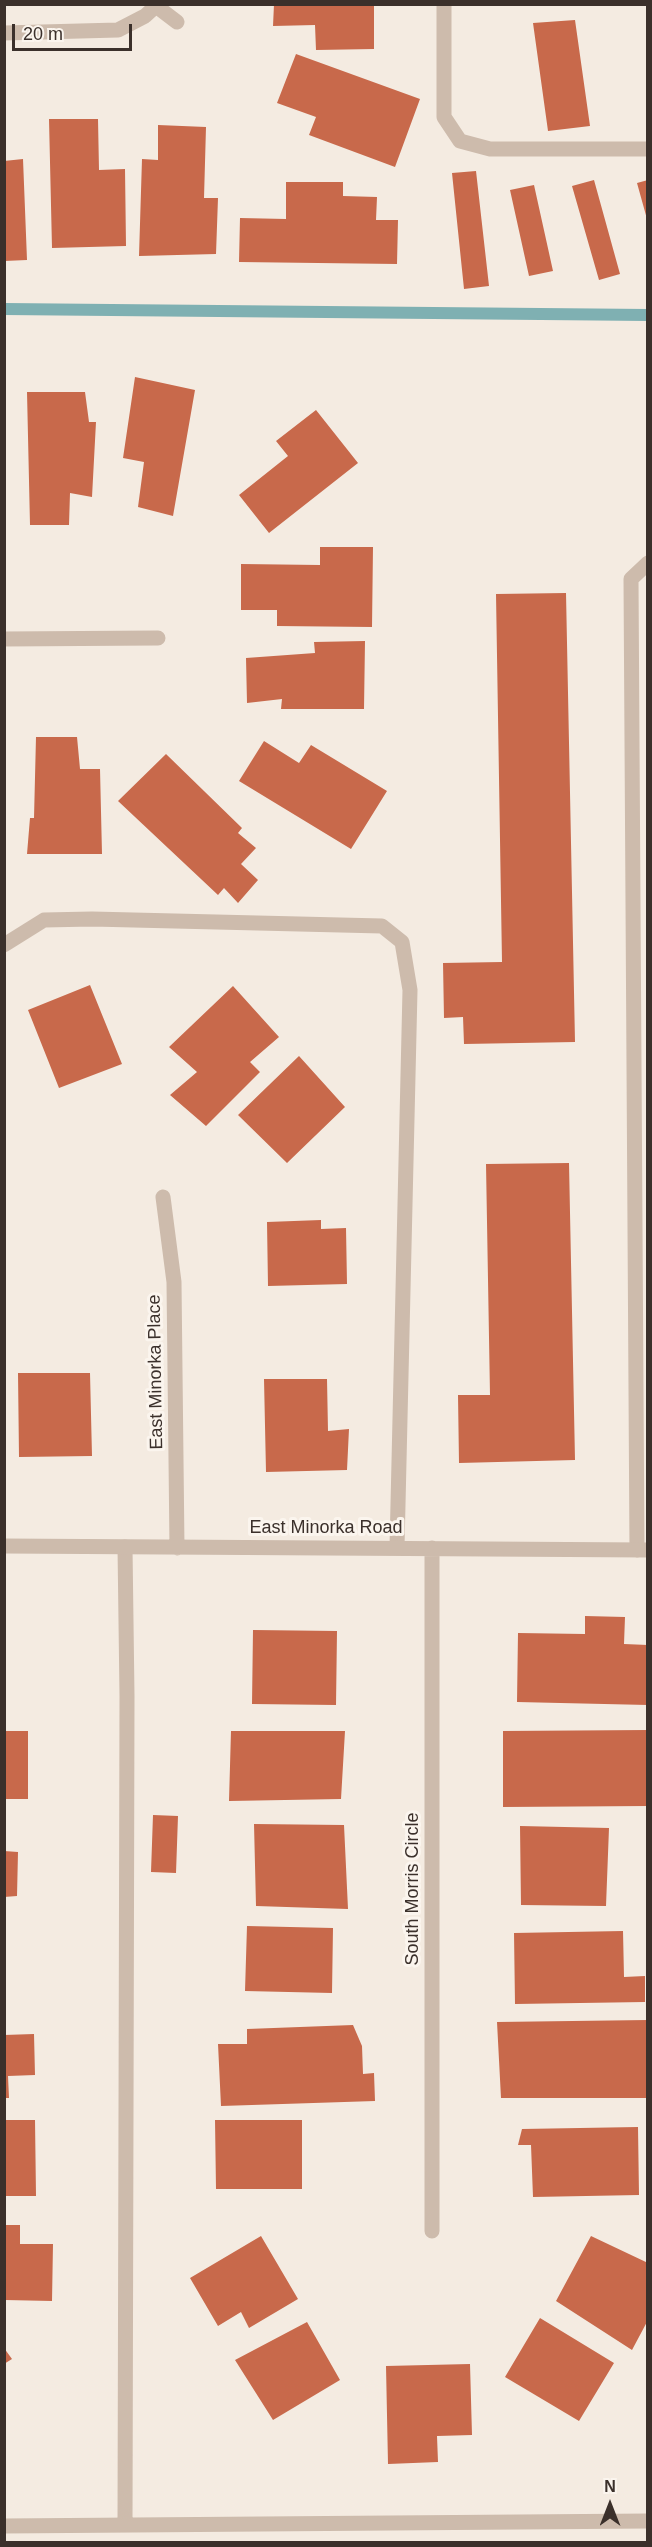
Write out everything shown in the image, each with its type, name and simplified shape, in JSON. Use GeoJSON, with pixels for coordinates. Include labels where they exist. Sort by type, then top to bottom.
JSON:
{"type":"FeatureCollection","features":[{"type":"Feature","properties":{"kind":"street"},"geometry":{"type":"LineString","coordinates":[[444,4],[444,117],[460,141],[490,149],[648,149]]}},
{"type":"Feature","properties":{"kind":"street"},"geometry":{"type":"LineString","coordinates":[[4,33],[118,30],[145,16],[157,5],[177,22]]}},
{"type":"Feature","properties":{"kind":"street"},"geometry":{"type":"LineString","coordinates":[[642,1550],[631,579],[648,563]]}},
{"type":"Feature","properties":{"kind":"street"},"geometry":{"type":"LineString","coordinates":[[4,639],[158,638]]}},
{"type":"Feature","properties":{"kind":"street"},"geometry":{"type":"LineString","coordinates":[[4,945],[44,920],[92,919],[382,926],[402,942],[410,990],[397,1547]]}},
{"type":"Feature","properties":{"kind":"street","name":"East Minorka Place"},"geometry":{"type":"LineString","coordinates":[[163,1197],[174,1282],[177,1548]]}},
{"type":"Feature","properties":{"kind":"street","name":"East Minorka Road"},"geometry":{"type":"LineString","coordinates":[[4,1546],[642,1550]]}},
{"type":"Feature","properties":{"kind":"street"},"geometry":{"type":"LineString","coordinates":[[124,1547],[127,1696],[125,2525]]}},
{"type":"Feature","properties":{"kind":"street","name":"South Morris Circle"},"geometry":{"type":"LineString","coordinates":[[432,1548],[432,2231]]}},
{"type":"Feature","properties":{"kind":"street"},"geometry":{"type":"LineString","coordinates":[[4,2526],[648,2521]]}},
{"type":"Feature","properties":{"kind":"building"},"geometry":{"type":"Polygon","coordinates":[[[274,4],[374,4],[374,49],[316,50],[315,25],[273,26],[274,4]]]}},
{"type":"Feature","properties":{"kind":"building"},"geometry":{"type":"Polygon","coordinates":[[[575,20],[590,126],[548,131],[533,23],[575,20]]]}},
{"type":"Feature","properties":{"kind":"building"},"geometry":{"type":"Polygon","coordinates":[[[296,54],[420,99],[395,167],[309,135],[316,117],[277,103],[296,54]]]}},
{"type":"Feature","properties":{"kind":"building"},"geometry":{"type":"Polygon","coordinates":[[[49,119],[98,119],[99,170],[125,169],[126,246],[52,248],[49,119]]]}},
{"type":"Feature","properties":{"kind":"building"},"geometry":{"type":"Polygon","coordinates":[[[158,125],[206,127],[204,198],[218,198],[216,254],[139,256],[142,159],[158,160],[158,125]]]}},
{"type":"Feature","properties":{"kind":"building"},"geometry":{"type":"Polygon","coordinates":[[[23,159],[27,260],[4,261],[4,161],[23,159]]]}},
{"type":"Feature","properties":{"kind":"building"},"geometry":{"type":"Polygon","coordinates":[[[476,171],[489,286],[464,289],[452,173],[476,171]]]}},
{"type":"Feature","properties":{"kind":"building"},"geometry":{"type":"Polygon","coordinates":[[[594,180],[620,274],[599,280],[572,186],[594,180]]]}},
{"type":"Feature","properties":{"kind":"building"},"geometry":{"type":"Polygon","coordinates":[[[648,180],[648,218],[647,219],[637,183],[648,180]]]}},
{"type":"Feature","properties":{"kind":"building"},"geometry":{"type":"Polygon","coordinates":[[[286,182],[343,182],[343,196],[377,197],[376,220],[398,220],[397,264],[239,262],[240,218],[286,219],[286,182]]]}},
{"type":"Feature","properties":{"kind":"building"},"geometry":{"type":"Polygon","coordinates":[[[534,185],[553,271],[529,276],[510,190],[534,185]]]}},
{"type":"Feature","properties":{"kind":"building"},"geometry":{"type":"Polygon","coordinates":[[[135,377],[195,390],[173,516],[138,507],[144,462],[123,458],[135,377]]]}},
{"type":"Feature","properties":{"kind":"building"},"geometry":{"type":"Polygon","coordinates":[[[27,392],[85,392],[89,422],[96,422],[92,497],[70,493],[69,525],[30,525],[27,392]]]}},
{"type":"Feature","properties":{"kind":"building"},"geometry":{"type":"Polygon","coordinates":[[[316,410],[358,463],[269,533],[239,495],[288,456],[276,441],[316,410]]]}},
{"type":"Feature","properties":{"kind":"building"},"geometry":{"type":"Polygon","coordinates":[[[320,547],[373,547],[372,627],[277,626],[277,610],[241,610],[241,564],[320,565],[320,547]]]}},
{"type":"Feature","properties":{"kind":"building"},"geometry":{"type":"Polygon","coordinates":[[[566,593],[575,1042],[464,1044],[463,1017],[444,1018],[443,963],[502,962],[496,594],[566,593]]]}},
{"type":"Feature","properties":{"kind":"building"},"geometry":{"type":"Polygon","coordinates":[[[365,641],[364,709],[281,709],[282,699],[247,703],[246,658],[315,653],[314,642],[365,641]]]}},
{"type":"Feature","properties":{"kind":"building"},"geometry":{"type":"Polygon","coordinates":[[[36,737],[77,737],[80,769],[100,769],[102,854],[27,854],[30,818],[34,818],[36,737]]]}},
{"type":"Feature","properties":{"kind":"building"},"geometry":{"type":"Polygon","coordinates":[[[264,741],[299,763],[311,745],[387,791],[351,849],[239,781],[264,741]]]}},
{"type":"Feature","properties":{"kind":"building"},"geometry":{"type":"Polygon","coordinates":[[[166,754],[242,828],[238,833],[256,848],[241,864],[258,880],[238,903],[224,888],[218,895],[118,801],[166,754]]]}},
{"type":"Feature","properties":{"kind":"building"},"geometry":{"type":"Polygon","coordinates":[[[90,985],[122,1064],[59,1088],[28,1010],[90,985]]]}},
{"type":"Feature","properties":{"kind":"building"},"geometry":{"type":"Polygon","coordinates":[[[233,986],[279,1037],[250,1062],[260,1072],[206,1126],[170,1095],[197,1072],[169,1047],[233,986]]]}},
{"type":"Feature","properties":{"kind":"building"},"geometry":{"type":"Polygon","coordinates":[[[299,1056],[345,1107],[287,1163],[238,1115],[299,1056]]]}},
{"type":"Feature","properties":{"kind":"building"},"geometry":{"type":"Polygon","coordinates":[[[569,1163],[575,1460],[459,1463],[458,1395],[490,1395],[486,1164],[569,1163]]]}},
{"type":"Feature","properties":{"kind":"building"},"geometry":{"type":"Polygon","coordinates":[[[321,1220],[321,1229],[346,1228],[347,1284],[268,1286],[267,1222],[321,1220]]]}},
{"type":"Feature","properties":{"kind":"building"},"geometry":{"type":"Polygon","coordinates":[[[18,1373],[90,1373],[92,1456],[19,1457],[18,1373]]]}},
{"type":"Feature","properties":{"kind":"building"},"geometry":{"type":"Polygon","coordinates":[[[264,1379],[327,1379],[328,1431],[349,1429],[347,1470],[266,1472],[264,1379]]]}},
{"type":"Feature","properties":{"kind":"building"},"geometry":{"type":"Polygon","coordinates":[[[585,1616],[625,1617],[624,1644],[648,1645],[648,1705],[517,1702],[518,1633],[585,1634],[585,1616]]]}},
{"type":"Feature","properties":{"kind":"building"},"geometry":{"type":"Polygon","coordinates":[[[253,1630],[337,1631],[336,1705],[252,1704],[253,1630]]]}},
{"type":"Feature","properties":{"kind":"building"},"geometry":{"type":"Polygon","coordinates":[[[648,1730],[648,1806],[503,1807],[503,1731],[648,1730]]]}},
{"type":"Feature","properties":{"kind":"building"},"geometry":{"type":"Polygon","coordinates":[[[4,1731],[28,1731],[28,1799],[4,1799],[4,1731]]]}},
{"type":"Feature","properties":{"kind":"building"},"geometry":{"type":"Polygon","coordinates":[[[231,1731],[345,1731],[341,1799],[229,1801],[231,1731]]]}},
{"type":"Feature","properties":{"kind":"building"},"geometry":{"type":"Polygon","coordinates":[[[153,1815],[178,1816],[176,1873],[151,1872],[153,1815]]]}},
{"type":"Feature","properties":{"kind":"building"},"geometry":{"type":"Polygon","coordinates":[[[254,1824],[344,1825],[348,1909],[256,1906],[254,1824]]]}},
{"type":"Feature","properties":{"kind":"building"},"geometry":{"type":"Polygon","coordinates":[[[520,1826],[609,1828],[606,1906],[521,1905],[520,1826]]]}},
{"type":"Feature","properties":{"kind":"building"},"geometry":{"type":"Polygon","coordinates":[[[4,1851],[18,1852],[17,1896],[4,1897],[4,1851]]]}},
{"type":"Feature","properties":{"kind":"building"},"geometry":{"type":"Polygon","coordinates":[[[247,1926],[333,1928],[332,1993],[245,1991],[247,1926]]]}},
{"type":"Feature","properties":{"kind":"building"},"geometry":{"type":"Polygon","coordinates":[[[623,1931],[624,1977],[645,1976],[645,2002],[515,2004],[514,1933],[623,1931]]]}},
{"type":"Feature","properties":{"kind":"building"},"geometry":{"type":"Polygon","coordinates":[[[648,2020],[648,2098],[501,2098],[497,2022],[648,2020]]]}},
{"type":"Feature","properties":{"kind":"building"},"geometry":{"type":"Polygon","coordinates":[[[353,2025],[362,2046],[363,2074],[374,2073],[375,2101],[221,2106],[218,2044],[247,2044],[247,2029],[353,2025]]]}},
{"type":"Feature","properties":{"kind":"building"},"geometry":{"type":"Polygon","coordinates":[[[34,2034],[35,2075],[8,2076],[9,2098],[4,2098],[4,2035],[34,2034]]]}},
{"type":"Feature","properties":{"kind":"building"},"geometry":{"type":"Polygon","coordinates":[[[4,2120],[35,2120],[36,2196],[4,2196],[4,2120]]]}},
{"type":"Feature","properties":{"kind":"building"},"geometry":{"type":"Polygon","coordinates":[[[215,2120],[302,2120],[302,2189],[216,2189],[215,2120]]]}},
{"type":"Feature","properties":{"kind":"building"},"geometry":{"type":"Polygon","coordinates":[[[638,2127],[639,2195],[533,2197],[531,2145],[518,2145],[522,2129],[638,2127]]]}},
{"type":"Feature","properties":{"kind":"building"},"geometry":{"type":"Polygon","coordinates":[[[5,2225],[20,2225],[20,2244],[53,2244],[52,2301],[5,2300],[5,2225]]]}},
{"type":"Feature","properties":{"kind":"building"},"geometry":{"type":"Polygon","coordinates":[[[261,2236],[298,2299],[249,2328],[241,2312],[218,2326],[190,2278],[261,2236]]]}},
{"type":"Feature","properties":{"kind":"building"},"geometry":{"type":"Polygon","coordinates":[[[591,2236],[648,2263],[648,2320],[632,2350],[556,2301],[591,2236]]]}},
{"type":"Feature","properties":{"kind":"building"},"geometry":{"type":"Polygon","coordinates":[[[540,2318],[614,2363],[579,2421],[505,2377],[540,2318]]]}},
{"type":"Feature","properties":{"kind":"building"},"geometry":{"type":"Polygon","coordinates":[[[307,2322],[340,2380],[273,2420],[235,2360],[307,2322]]]}},
{"type":"Feature","properties":{"kind":"building"},"geometry":{"type":"Polygon","coordinates":[[[4,2348],[12,2359],[4,2364],[4,2348]]]}},
{"type":"Feature","properties":{"kind":"building"},"geometry":{"type":"Polygon","coordinates":[[[470,2364],[472,2435],[437,2436],[438,2462],[388,2464],[386,2366],[470,2364]]]}},
{"type":"Feature","properties":{"kind":"waterway"},"geometry":{"type":"LineString","coordinates":[[4,309],[648,315]]}}]}
